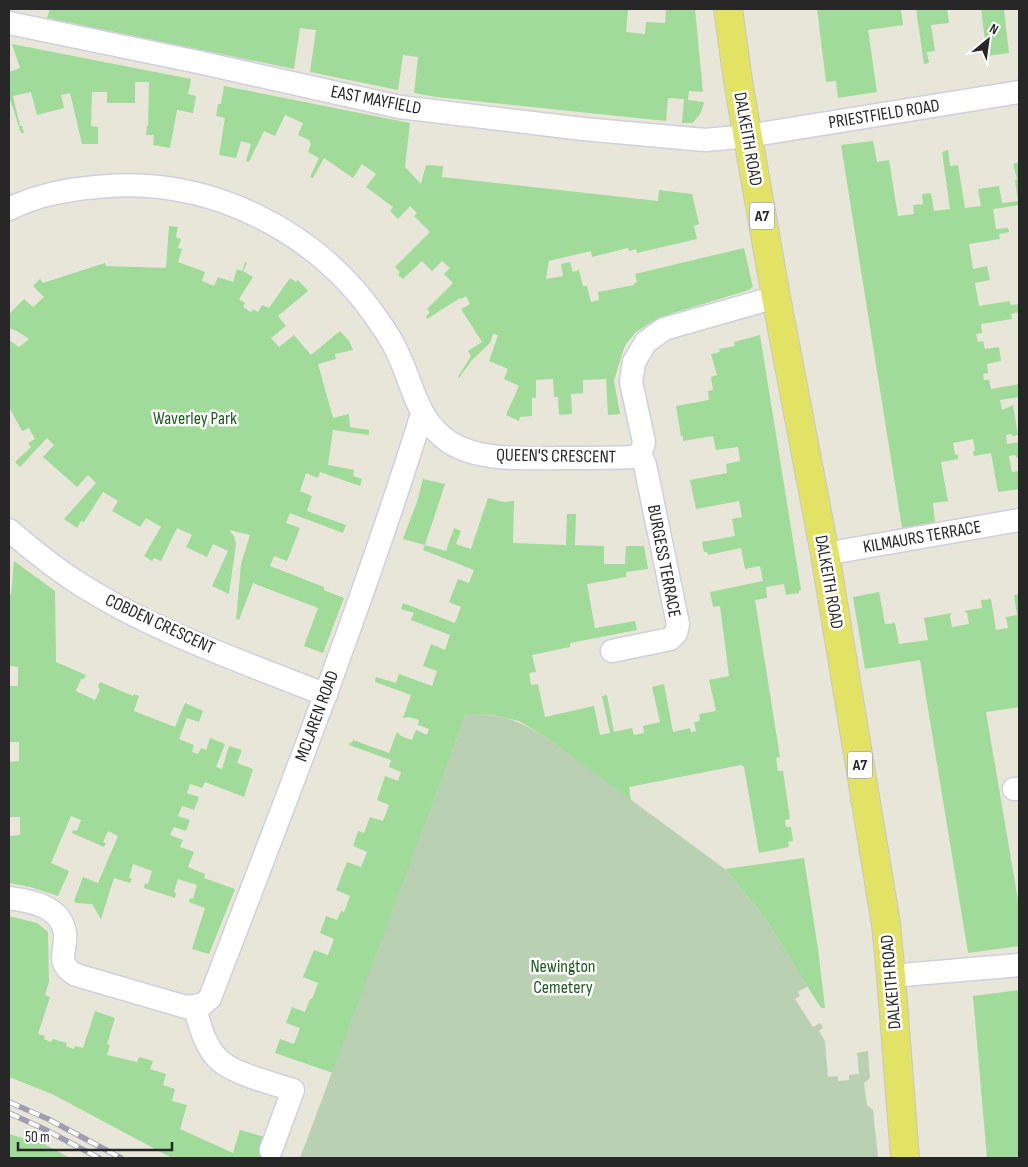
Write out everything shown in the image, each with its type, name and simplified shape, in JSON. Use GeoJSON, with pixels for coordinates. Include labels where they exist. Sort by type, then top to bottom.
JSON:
{"type":"FeatureCollection","features":[{"type":"Feature","properties":{"kind":"main road","name":"DALKEITH ROAD"},"geometry":{"type":"LineString","coordinates":[[728,9],[776,297],[825,554],[886,924],[905,1158]]}},
{"type":"Feature","properties":{"kind":"street","name":"EAST MAYFIELD"},"geometry":{"type":"LineString","coordinates":[[9,23],[198,62],[400,107],[583,129],[705,140],[748,136]]}},
{"type":"Feature","properties":{"kind":"street","name":"PRIESTFIELD ROAD"},"geometry":{"type":"LineString","coordinates":[[748,136],[1019,92]]}},
{"type":"Feature","properties":{"kind":"street","name":"QUEEN'S CRESCENT"},"geometry":{"type":"LineString","coordinates":[[9,210],[41,196],[65,190],[129,184],[166,187],[192,192],[242,208],[259,216],[278,226],[310,248],[337,272],[361,298],[380,323],[395,348],[422,414],[432,428],[451,443],[486,455],[526,458],[635,457],[643,448],[644,442],[631,382],[639,350],[646,342],[664,329],[776,297]]}},
{"type":"Feature","properties":{"kind":"street","name":"MCLAREN ROAD"},"geometry":{"type":"LineString","coordinates":[[195,1007],[202,1005],[210,998],[326,695],[422,414]]}},
{"type":"Feature","properties":{"kind":"street","name":"BURGESS TERRACE"},"geometry":{"type":"LineString","coordinates":[[612,651],[670,639],[676,633],[678,624],[645,465],[640,453]]}},
{"type":"Feature","properties":{"kind":"street","name":"KILMAURS TERRACE"},"geometry":{"type":"LineString","coordinates":[[825,554],[1019,520]]}},
{"type":"Feature","properties":{"kind":"street","name":"COBDEN CRESCENT"},"geometry":{"type":"LineString","coordinates":[[9,530],[67,576],[113,604],[164,629],[326,695]]}},
{"type":"Feature","properties":{"kind":"street"},"geometry":{"type":"LineString","coordinates":[[9,898],[38,903],[56,916],[62,924],[65,934],[62,956],[65,966],[76,975],[176,1005],[195,1007],[203,1036],[217,1058],[235,1070],[293,1090],[271,1150]]}},
{"type":"Feature","properties":{"kind":"street"},"geometry":{"type":"LineString","coordinates":[[891,976],[1019,965]]}},
{"type":"Feature","properties":{"kind":"green space"},"geometry":{"type":"Polygon","coordinates":[[[50,9],[628,9],[626,32],[645,34],[646,22],[665,23],[666,9],[695,9],[703,92],[689,91],[688,100],[704,102],[703,108],[692,123],[682,123],[684,99],[668,98],[666,121],[437,97],[414,93],[418,57],[403,55],[398,90],[310,72],[316,30],[300,28],[294,69],[47,18],[50,9]]]}},
{"type":"Feature","properties":{"kind":"green space"},"geometry":{"type":"Polygon","coordinates":[[[817,9],[911,9],[901,10],[903,25],[868,30],[877,92],[838,98],[836,81],[826,82],[817,9]]]}},
{"type":"Feature","properties":{"kind":"green space"},"geometry":{"type":"Polygon","coordinates":[[[916,9],[947,9],[949,23],[931,25],[935,51],[927,52],[929,63],[924,64],[916,9]]]}},
{"type":"Feature","properties":{"kind":"green space"},"geometry":{"type":"Polygon","coordinates":[[[981,9],[1004,9],[1009,53],[987,56],[981,9]]]}},
{"type":"Feature","properties":{"kind":"green space"},"geometry":{"type":"Polygon","coordinates":[[[12,44],[191,79],[188,94],[196,96],[193,113],[177,110],[170,148],[153,145],[154,135],[146,135],[149,82],[135,82],[135,103],[107,103],[107,92],[92,92],[91,126],[98,127],[98,144],[82,144],[70,93],[61,95],[64,108],[37,115],[31,92],[13,96],[20,126],[22,126],[24,133],[21,133],[9,96],[9,72],[20,68],[12,44]]]}},
{"type":"Feature","properties":{"kind":"green space"},"geometry":{"type":"Polygon","coordinates":[[[224,86],[410,123],[405,167],[421,184],[426,165],[443,166],[442,177],[658,201],[659,190],[692,194],[699,224],[694,226],[697,239],[637,253],[636,249],[629,251],[628,248],[592,257],[591,251],[549,261],[546,279],[563,276],[561,264],[570,262],[573,272],[579,270],[583,286],[587,286],[591,302],[599,300],[598,292],[634,285],[637,282],[635,274],[744,248],[753,287],[749,290],[670,314],[653,321],[636,332],[626,344],[614,381],[620,414],[608,415],[606,379],[583,380],[583,393],[571,394],[572,414],[559,415],[558,397],[554,397],[553,379],[536,380],[536,398],[532,398],[532,416],[520,417],[519,421],[506,415],[519,386],[504,379],[508,369],[489,361],[498,335],[493,334],[490,343],[458,377],[471,356],[468,351],[482,342],[461,309],[470,304],[466,296],[427,319],[426,317],[430,312],[427,309],[453,283],[444,274],[450,268],[442,261],[432,271],[422,261],[403,279],[398,275],[400,272],[395,267],[430,232],[414,216],[417,213],[410,206],[398,219],[390,211],[393,207],[366,187],[376,174],[362,164],[353,178],[324,158],[313,178],[310,177],[319,158],[308,152],[311,144],[309,140],[298,135],[303,123],[285,115],[275,136],[264,131],[249,162],[246,161],[251,144],[241,141],[236,158],[219,155],[225,118],[216,116],[218,104],[221,104],[224,86]]]}},
{"type":"Feature","properties":{"kind":"green space"},"geometry":{"type":"Polygon","coordinates":[[[873,141],[877,162],[889,160],[898,216],[914,214],[913,205],[923,204],[922,194],[931,193],[934,211],[950,209],[942,152],[948,150],[950,166],[958,165],[965,208],[981,206],[978,189],[999,186],[1002,203],[1018,201],[1015,180],[1017,179],[1013,164],[1019,162],[1019,205],[993,209],[996,229],[1008,228],[1009,232],[999,234],[1000,239],[969,244],[973,269],[987,266],[990,280],[975,283],[979,306],[1009,301],[1011,305],[1019,304],[1019,312],[1011,314],[1012,319],[981,324],[982,333],[976,334],[978,342],[983,341],[985,349],[999,347],[1001,361],[987,364],[988,373],[983,374],[984,380],[989,380],[991,389],[1019,384],[1019,397],[1000,400],[1002,410],[1013,405],[1018,435],[1006,435],[1007,444],[1019,442],[1019,457],[1017,458],[1015,455],[1009,456],[1012,472],[1019,471],[1019,489],[998,492],[991,453],[974,456],[973,439],[953,443],[958,459],[941,462],[948,501],[933,503],[935,522],[902,528],[841,145],[873,141]]]}},
{"type":"Feature","properties":{"kind":"green space","name":"Waverley Park"},"geometry":{"type":"Polygon","coordinates":[[[169,226],[178,227],[176,237],[181,239],[178,248],[182,249],[178,262],[205,272],[202,281],[214,286],[218,277],[233,282],[237,269],[242,271],[245,262],[247,263],[243,271],[253,277],[239,299],[245,303],[243,307],[251,312],[253,309],[258,312],[262,305],[269,308],[290,278],[296,282],[298,280],[308,291],[278,316],[286,326],[271,338],[279,347],[294,335],[311,355],[340,331],[349,341],[353,350],[335,354],[336,359],[318,364],[333,418],[349,414],[350,427],[369,430],[369,435],[333,430],[328,465],[354,470],[353,476],[362,479],[360,486],[320,472],[318,478],[306,473],[300,491],[312,496],[307,511],[346,525],[343,533],[290,513],[286,523],[300,528],[287,561],[274,556],[270,566],[324,587],[324,590],[344,598],[323,653],[304,646],[318,608],[253,583],[239,620],[236,619],[241,564],[250,535],[229,530],[234,536],[236,544],[229,594],[212,586],[228,551],[213,544],[207,557],[186,547],[192,535],[177,528],[161,561],[154,558],[152,561],[144,556],[161,527],[146,518],[140,527],[112,511],[118,501],[103,492],[84,522],[81,521],[77,528],[64,519],[96,483],[88,475],[77,487],[43,457],[54,445],[47,438],[20,467],[15,462],[31,447],[28,443],[35,439],[29,428],[22,431],[9,407],[9,340],[19,347],[29,339],[9,328],[9,314],[24,299],[33,307],[44,297],[33,286],[40,279],[43,283],[105,263],[106,266],[166,268],[169,226]]]}},
{"type":"Feature","properties":{"kind":"green space"},"geometry":{"type":"Polygon","coordinates":[[[760,335],[801,590],[799,593],[786,595],[784,584],[766,587],[767,598],[755,600],[780,757],[776,758],[778,771],[783,771],[790,819],[785,820],[786,827],[791,827],[793,841],[788,842],[789,847],[759,853],[744,767],[741,765],[629,787],[631,801],[550,740],[519,721],[493,715],[466,714],[333,1073],[275,1053],[280,1039],[294,1044],[300,1028],[286,1023],[292,1007],[305,1012],[310,999],[312,999],[318,983],[303,977],[314,950],[328,955],[334,939],[320,933],[326,916],[337,920],[341,911],[344,912],[350,896],[336,890],[347,862],[361,867],[367,852],[353,846],[358,831],[364,833],[370,817],[383,821],[389,805],[377,800],[385,776],[398,781],[401,772],[389,767],[391,760],[349,745],[350,742],[352,743],[353,740],[389,753],[397,732],[401,736],[412,740],[416,730],[427,735],[429,729],[418,725],[419,720],[409,717],[403,718],[411,695],[375,682],[376,677],[396,683],[399,674],[432,686],[437,671],[423,666],[431,644],[445,650],[450,635],[411,620],[414,613],[401,609],[403,603],[455,623],[461,607],[449,602],[458,579],[469,583],[474,570],[423,550],[425,545],[446,551],[454,528],[461,531],[456,544],[471,549],[488,498],[504,502],[514,501],[513,543],[566,545],[567,514],[576,514],[575,545],[604,546],[604,564],[625,564],[626,546],[644,546],[648,569],[626,572],[626,577],[587,584],[595,628],[635,621],[637,630],[570,643],[570,647],[532,655],[536,672],[529,673],[531,685],[538,684],[545,717],[594,706],[600,735],[610,733],[602,696],[607,695],[614,732],[632,728],[634,735],[644,733],[643,726],[660,722],[652,687],[664,684],[673,732],[690,728],[691,732],[696,731],[694,722],[700,721],[699,714],[716,711],[709,680],[729,676],[720,606],[713,607],[710,592],[763,581],[760,566],[745,569],[741,548],[708,555],[707,552],[704,552],[702,542],[735,536],[732,519],[742,517],[739,501],[696,509],[690,480],[727,473],[726,464],[740,461],[738,447],[716,450],[713,436],[683,441],[676,406],[709,400],[708,391],[713,390],[711,377],[717,375],[711,354],[720,352],[719,349],[735,346],[734,342],[760,335]]]}},
{"type":"Feature","properties":{"kind":"green space"},"geometry":{"type":"Polygon","coordinates":[[[423,479],[445,484],[425,545],[403,539],[417,502],[423,479]]]}},
{"type":"Feature","properties":{"kind":"green space"},"geometry":{"type":"Polygon","coordinates":[[[14,561],[55,591],[56,662],[86,675],[84,679],[81,679],[76,691],[95,700],[100,690],[98,686],[100,682],[133,696],[134,694],[139,696],[134,711],[175,727],[185,703],[203,711],[199,722],[187,718],[179,739],[194,745],[192,752],[198,754],[201,748],[206,750],[210,738],[225,744],[216,767],[222,769],[229,746],[242,750],[237,763],[253,769],[244,797],[205,782],[202,788],[190,784],[187,793],[199,797],[194,810],[182,806],[178,816],[190,820],[186,831],[174,827],[170,835],[183,840],[180,847],[194,852],[188,867],[205,874],[204,878],[235,889],[209,954],[192,949],[205,908],[189,902],[190,898],[193,899],[197,885],[178,879],[174,892],[176,893],[175,898],[144,888],[145,883],[148,884],[152,871],[133,864],[129,878],[132,879],[130,883],[114,878],[101,919],[92,904],[76,903],[74,901],[83,877],[98,883],[118,836],[108,831],[103,842],[106,843],[104,847],[72,833],[73,830],[77,831],[81,820],[71,816],[51,863],[69,871],[58,896],[30,887],[9,883],[9,836],[20,835],[20,817],[9,817],[9,762],[19,761],[19,742],[9,742],[9,686],[18,686],[18,667],[9,666],[9,595],[11,595],[14,561]]]}},
{"type":"Feature","properties":{"kind":"green space"},"geometry":{"type":"Polygon","coordinates":[[[879,592],[885,624],[895,623],[899,644],[928,640],[924,618],[952,613],[950,616],[952,627],[969,624],[967,613],[964,611],[982,608],[981,600],[991,599],[996,630],[1008,628],[1006,617],[1017,615],[1014,595],[1019,594],[1019,707],[986,712],[1019,906],[1019,946],[968,953],[920,660],[865,669],[853,597],[879,592]]]}},
{"type":"Feature","properties":{"kind":"green space","name":"Newington Cemetery"},"geometry":{"type":"Polygon","coordinates":[[[466,714],[501,717],[520,723],[539,733],[725,869],[765,918],[808,986],[798,992],[800,996],[795,999],[813,1027],[820,1023],[823,1027],[819,1031],[825,1041],[828,1077],[838,1076],[838,1081],[849,1080],[849,1075],[859,1074],[857,1053],[868,1051],[870,1078],[864,1083],[867,1105],[873,1110],[878,1158],[300,1158],[466,714]]]}},
{"type":"Feature","properties":{"kind":"green space"},"geometry":{"type":"Polygon","coordinates":[[[804,858],[825,1008],[821,1008],[765,918],[725,869],[804,858]]]}},
{"type":"Feature","properties":{"kind":"green space"},"geometry":{"type":"Polygon","coordinates":[[[9,916],[37,923],[48,932],[49,982],[45,995],[50,997],[38,1034],[45,1036],[44,1039],[51,1042],[53,1039],[67,1043],[66,1046],[74,1049],[75,1046],[83,1048],[95,1011],[115,1018],[107,1044],[110,1045],[107,1055],[137,1062],[139,1057],[153,1061],[150,1069],[166,1074],[163,1085],[175,1089],[172,1101],[187,1105],[180,1129],[233,1153],[240,1130],[268,1138],[262,1158],[172,1158],[52,1094],[9,1077],[9,916]]]}},
{"type":"Feature","properties":{"kind":"green space"},"geometry":{"type":"Polygon","coordinates":[[[1019,990],[1019,1158],[987,1158],[973,996],[1019,990]]]}},
{"type":"Feature","properties":{"kind":"green space"},"geometry":{"type":"Polygon","coordinates":[[[9,1134],[44,1144],[70,1158],[9,1158],[9,1134]]]}},
{"type":"Feature","properties":{"kind":"railway"},"geometry":{"type":"LineString","coordinates":[[9,1102],[48,1119],[121,1158]]}},
{"type":"Feature","properties":{"kind":"railway"},"geometry":{"type":"LineString","coordinates":[[9,1113],[99,1158]]}}]}
